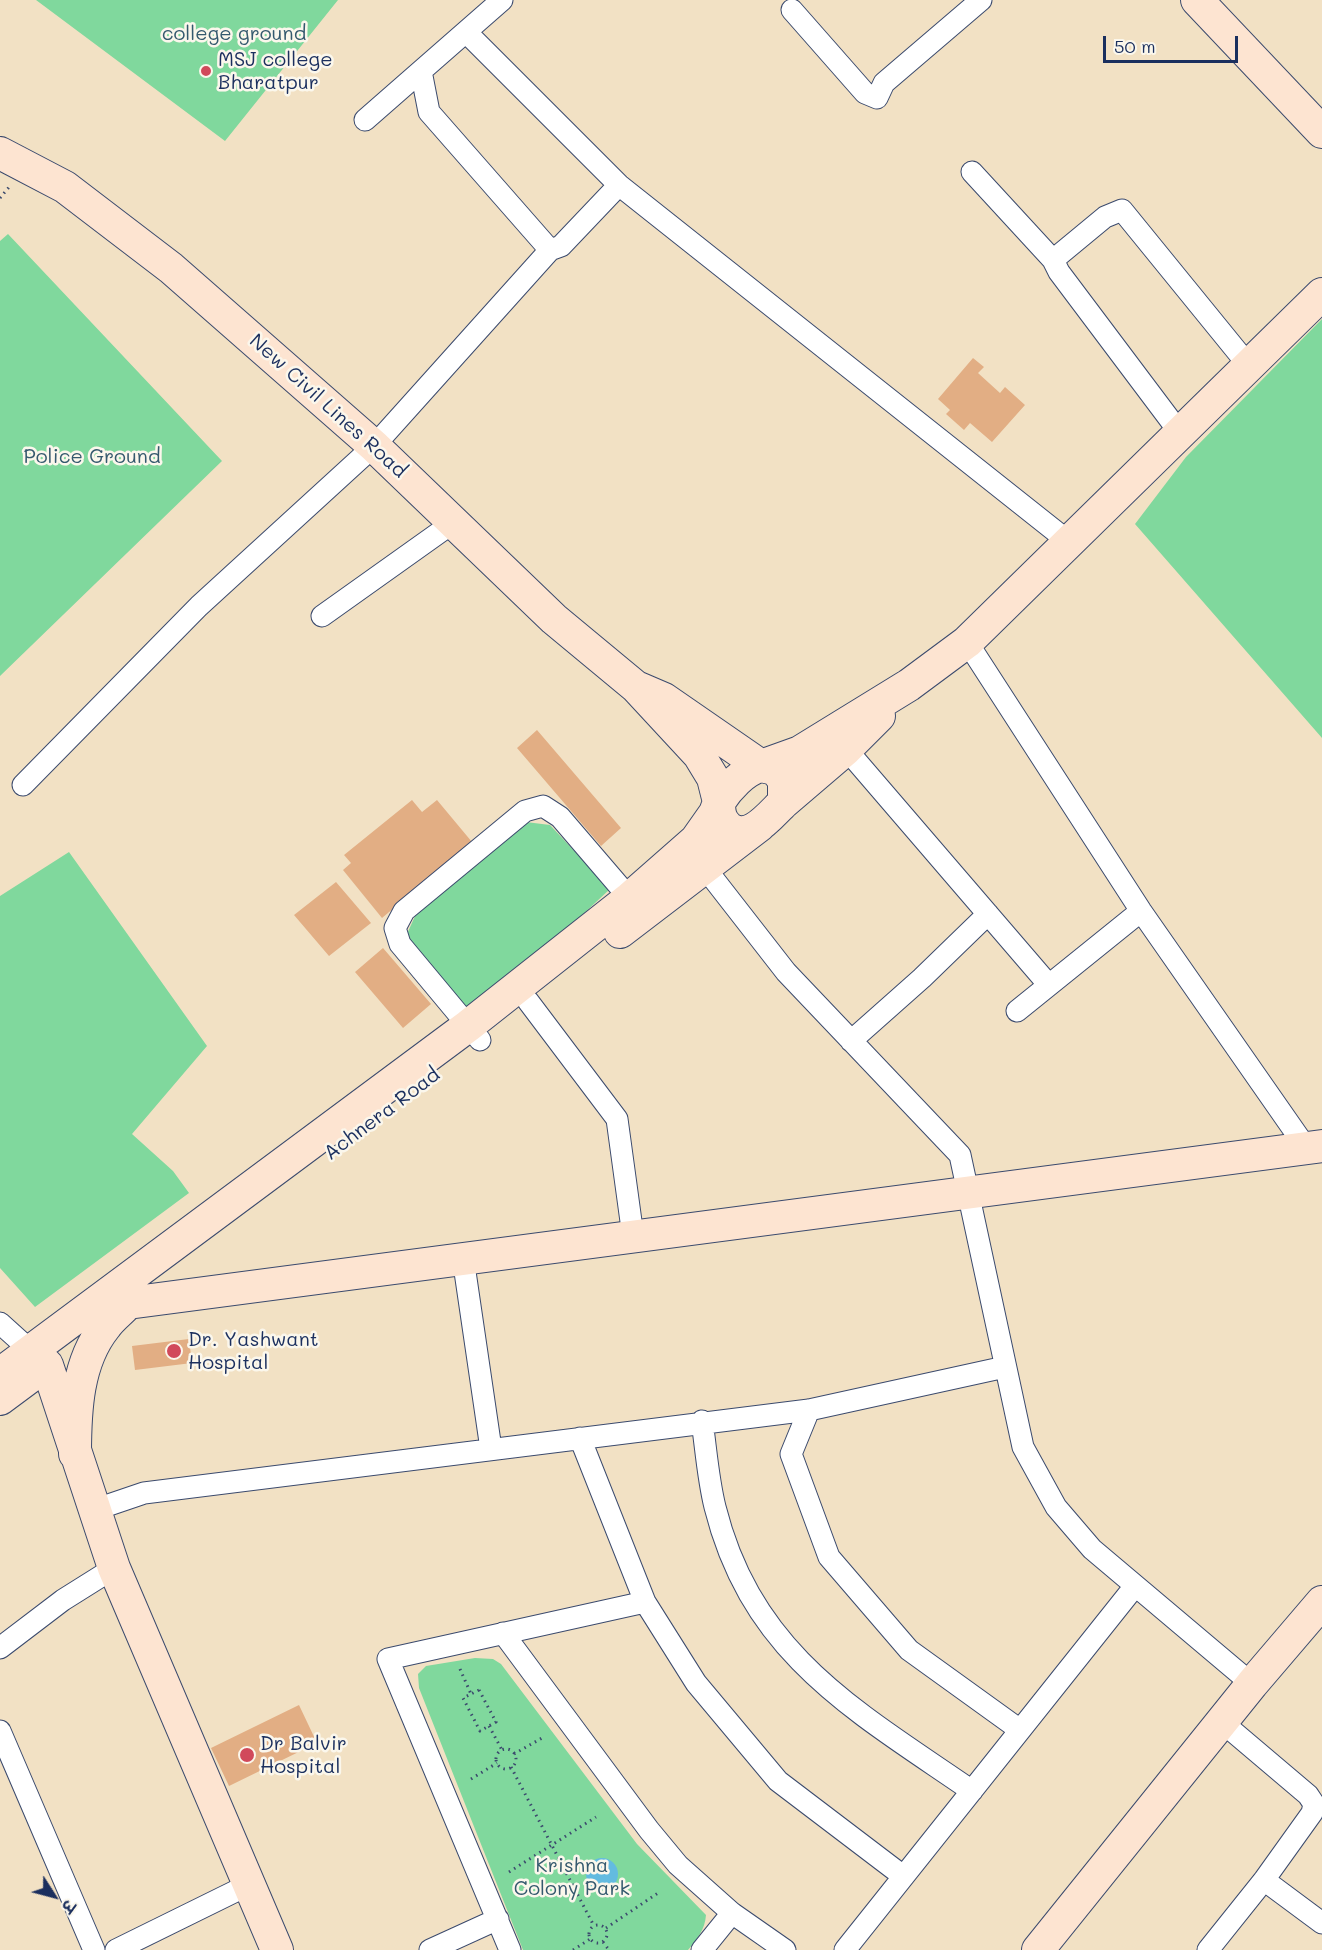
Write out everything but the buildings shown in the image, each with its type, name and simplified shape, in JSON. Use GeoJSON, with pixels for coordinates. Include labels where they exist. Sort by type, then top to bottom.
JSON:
{"type":"FeatureCollection","features":[{"type":"Feature","properties":{"kind":"main road"},"geometry":{"type":"LineString","coordinates":[[1197,0],[1322,132]]}},
{"type":"Feature","properties":{"kind":"main road"},"geometry":{"type":"LineString","coordinates":[[1218,0],[1322,110]]}},
{"type":"Feature","properties":{"kind":"main road","name":"New Civil Lines Road"},"geometry":{"type":"LineString","coordinates":[[0,153],[65,187],[171,267],[374,446],[554,619],[636,687]]}},
{"type":"Feature","properties":{"kind":"main road"},"geometry":{"type":"LineString","coordinates":[[718,802],[725,792],[748,771],[800,752],[909,685],[967,642],[1322,294]]}},
{"type":"Feature","properties":{"kind":"main road"},"geometry":{"type":"LineString","coordinates":[[636,687],[699,755],[713,778],[721,820],[732,830],[747,832],[760,825],[846,749],[909,685]]}},
{"type":"Feature","properties":{"kind":"main road"},"geometry":{"type":"LineString","coordinates":[[636,687],[664,699],[761,766],[775,770],[784,780],[784,802]]}},
{"type":"Feature","properties":{"kind":"main road","name":"Achnera Road"},"geometry":{"type":"LineString","coordinates":[[0,1399],[39,1358],[474,1033],[528,1001],[636,906],[696,840],[715,813],[718,802]]}},
{"type":"Feature","properties":{"kind":"main road","name":"Achnera Road"},"geometry":{"type":"LineString","coordinates":[[0,1374],[39,1358],[128,1303],[636,906],[705,868],[760,825]]}},
{"type":"Feature","properties":{"kind":"main road"},"geometry":{"type":"LineString","coordinates":[[75,1454],[75,1411],[80,1384],[93,1348],[104,1327],[128,1303],[1315,1148]]}},
{"type":"Feature","properties":{"kind":"main road"},"geometry":{"type":"LineString","coordinates":[[39,1358],[114,1568],[277,1950]]}},
{"type":"Feature","properties":{"kind":"main road"},"geometry":{"type":"LineString","coordinates":[[1038,1950],[1223,1723],[1252,1684],[1322,1602]]}},
{"type":"Feature","properties":{"kind":"street"},"geometry":{"type":"LineString","coordinates":[[365,120],[502,0]]}},
{"type":"Feature","properties":{"kind":"street"},"geometry":{"type":"LineString","coordinates":[[792,9],[865,93],[877,98],[884,83],[981,0]]}},
{"type":"Feature","properties":{"kind":"street"},"geometry":{"type":"LineString","coordinates":[[466,32],[619,185],[1069,542]]}},
{"type":"Feature","properties":{"kind":"street"},"geometry":{"type":"LineString","coordinates":[[421,71],[429,112],[550,250]]}},
{"type":"Feature","properties":{"kind":"street"},"geometry":{"type":"LineString","coordinates":[[972,172],[1053,260],[1059,272],[1180,433]]}},
{"type":"Feature","properties":{"kind":"street"},"geometry":{"type":"LineString","coordinates":[[23,785],[199,606],[374,446],[550,250],[561,246],[619,185]]}},
{"type":"Feature","properties":{"kind":"street"},"geometry":{"type":"LineString","coordinates":[[1053,260],[1105,217],[1122,210],[1249,366]]}},
{"type":"Feature","properties":{"kind":"street"},"geometry":{"type":"LineString","coordinates":[[322,616],[454,522]]}},
{"type":"Feature","properties":{"kind":"street"},"geometry":{"type":"LineString","coordinates":[[967,642],[1141,911],[1315,1148]]}},
{"type":"Feature","properties":{"kind":"street"},"geometry":{"type":"LineString","coordinates":[[846,749],[1048,984]]}},
{"type":"Feature","properties":{"kind":"street"},"geometry":{"type":"LineString","coordinates":[[474,1033],[400,944],[395,928],[404,911],[525,811],[543,806],[560,817],[636,906]]}},
{"type":"Feature","properties":{"kind":"street"},"geometry":{"type":"LineString","coordinates":[[705,868],[786,972],[960,1155],[1023,1447],[1056,1507],[1092,1548],[1252,1684]]}},
{"type":"Feature","properties":{"kind":"street"},"geometry":{"type":"LineString","coordinates":[[1017,1011],[1141,911]]}},
{"type":"Feature","properties":{"kind":"street"},"geometry":{"type":"LineString","coordinates":[[852,1041],[988,914]]}},
{"type":"Feature","properties":{"kind":"street"},"geometry":{"type":"LineString","coordinates":[[528,1001],[618,1119],[633,1236]]}},
{"type":"Feature","properties":{"kind":"street"},"geometry":{"type":"LineString","coordinates":[[463,1258],[490,1449]]}},
{"type":"Feature","properties":{"kind":"street"},"geometry":{"type":"LineString","coordinates":[[0,1323],[39,1358]]}},
{"type":"Feature","properties":{"kind":"street"},"geometry":{"type":"LineString","coordinates":[[94,1510],[144,1493],[702,1421],[809,1410],[1005,1367]]}},
{"type":"Feature","properties":{"kind":"street"},"geometry":{"type":"LineString","coordinates":[[809,1410],[791,1454],[829,1557],[909,1650],[1020,1730]]}},
{"type":"Feature","properties":{"kind":"street"},"geometry":{"type":"LineString","coordinates":[[702,1421],[715,1507],[735,1563],[761,1615],[796,1659],[839,1700],[972,1791]]}},
{"type":"Feature","properties":{"kind":"street"},"geometry":{"type":"LineString","coordinates":[[580,1438],[645,1602],[696,1683],[778,1781],[903,1876]]}},
{"type":"Feature","properties":{"kind":"street"},"geometry":{"type":"LineString","coordinates":[[0,1648],[63,1600],[114,1568]]}},
{"type":"Feature","properties":{"kind":"street"},"geometry":{"type":"LineString","coordinates":[[845,1950],[1135,1586]]}},
{"type":"Feature","properties":{"kind":"street"},"geometry":{"type":"LineString","coordinates":[[510,1950],[388,1659],[645,1602]]}},
{"type":"Feature","properties":{"kind":"street"},"geometry":{"type":"LineString","coordinates":[[503,1633],[649,1830],[678,1865],[732,1912],[785,1950]]}},
{"type":"Feature","properties":{"kind":"street"},"geometry":{"type":"LineString","coordinates":[[1208,1950],[1316,1820],[1314,1804],[1308,1795],[1223,1723]]}},
{"type":"Feature","properties":{"kind":"street"},"geometry":{"type":"LineString","coordinates":[[0,1731],[94,1950]]}},
{"type":"Feature","properties":{"kind":"street"},"geometry":{"type":"LineString","coordinates":[[1264,1880],[1322,1923]]}},
{"type":"Feature","properties":{"kind":"street"},"geometry":{"type":"LineString","coordinates":[[116,1950],[250,1884]]}},
{"type":"Feature","properties":{"kind":"street"},"geometry":{"type":"LineString","coordinates":[[702,1950],[732,1912]]}},
{"type":"Feature","properties":{"kind":"street"},"geometry":{"type":"LineString","coordinates":[[430,1950],[498,1919]]}},
{"type":"Feature","properties":{"kind":"path"},"geometry":{"type":"LineString","coordinates":[[460,1669],[471,1694]]}},
{"type":"Feature","properties":{"kind":"path"},"geometry":{"type":"LineString","coordinates":[[479,1690],[496,1722],[480,1731],[463,1698],[471,1694],[479,1690]]}},
{"type":"Feature","properties":{"kind":"path"},"geometry":{"type":"LineString","coordinates":[[489,1726],[502,1750]]}},
{"type":"Feature","properties":{"kind":"path"},"geometry":{"type":"LineString","coordinates":[[514,1754],[542,1738]]}},
{"type":"Feature","properties":{"kind":"path"},"geometry":{"type":"LineString","coordinates":[[508,1749],[514,1754],[515,1762],[510,1767],[502,1768],[497,1763],[496,1757],[502,1750],[508,1749]]}},
{"type":"Feature","properties":{"kind":"path"},"geometry":{"type":"LineString","coordinates":[[471,1779],[497,1763]]}},
{"type":"Feature","properties":{"kind":"path"},"geometry":{"type":"LineString","coordinates":[[510,1767],[594,1926]]}},
{"type":"Feature","properties":{"kind":"path"},"geometry":{"type":"LineString","coordinates":[[509,1872],[596,1817]]}},
{"type":"Feature","properties":{"kind":"path"},"geometry":{"type":"LineString","coordinates":[[606,1928],[658,1893]]}},
{"type":"Feature","properties":{"kind":"path"},"geometry":{"type":"LineString","coordinates":[[600,1925],[606,1928],[607,1937],[603,1942],[594,1943],[590,1939],[590,1930],[594,1926],[600,1925]]}},
{"type":"Feature","properties":{"kind":"path"},"geometry":{"type":"LineString","coordinates":[[573,1950],[590,1939]]}},
{"type":"Feature","properties":{"kind":"path"},"geometry":{"type":"LineString","coordinates":[[603,1942],[609,1950]]}},
{"type":"Feature","properties":{"kind":"green space","name":"MSJ college Bharatpur"},"geometry":{"type":"Polygon","coordinates":[[[36,0],[338,0],[225,141],[36,0]]]}},
{"type":"Feature","properties":{"kind":"green space","name":"Police Ground"},"geometry":{"type":"Polygon","coordinates":[[[8,234],[222,461],[0,676],[0,241],[8,234]]]}},
{"type":"Feature","properties":{"kind":"green space"},"geometry":{"type":"Polygon","coordinates":[[[1322,319],[1322,738],[1135,524],[1186,457],[1322,319]]]}},
{"type":"Feature","properties":{"kind":"green space"},"geometry":{"type":"Polygon","coordinates":[[[526,822],[550,825],[610,889],[549,946],[463,1010],[406,936],[416,914],[526,822]]]}},
{"type":"Feature","properties":{"kind":"green space"},"geometry":{"type":"Polygon","coordinates":[[[69,852],[207,1046],[132,1134],[173,1171],[189,1193],[35,1307],[0,1268],[0,896],[69,852]]]}},
{"type":"Feature","properties":{"kind":"green space","name":"Krishna Colony Park"},"geometry":{"type":"Polygon","coordinates":[[[475,1658],[493,1659],[501,1664],[637,1844],[706,1915],[702,1930],[688,1950],[523,1950],[419,1688],[418,1674],[426,1666],[475,1658]]]}},
{"type":"Feature","properties":{"kind":"water"},"geometry":{"type":"Polygon","coordinates":[[[602,1858],[613,1863],[618,1874],[613,1885],[602,1890],[591,1885],[586,1874],[591,1863],[602,1858]]]}},
{"type":"Feature","properties":{"kind":"place","name":"MSJ college Bharatpur"},"geometry":{"type":"Point","coordinates":[206,71]}},
{"type":"Feature","properties":{"kind":"place","name":"Dr. Yashwant Hospital"},"geometry":{"type":"Point","coordinates":[174,1351]}},
{"type":"Feature","properties":{"kind":"place","name":"Dr Balvir Hospital"},"geometry":{"type":"Point","coordinates":[247,1755]}},
{"type":"Feature","properties":{"kind":"park label","name":"college ground"},"geometry":{"type":"Point","coordinates":[234,34]}}]}
